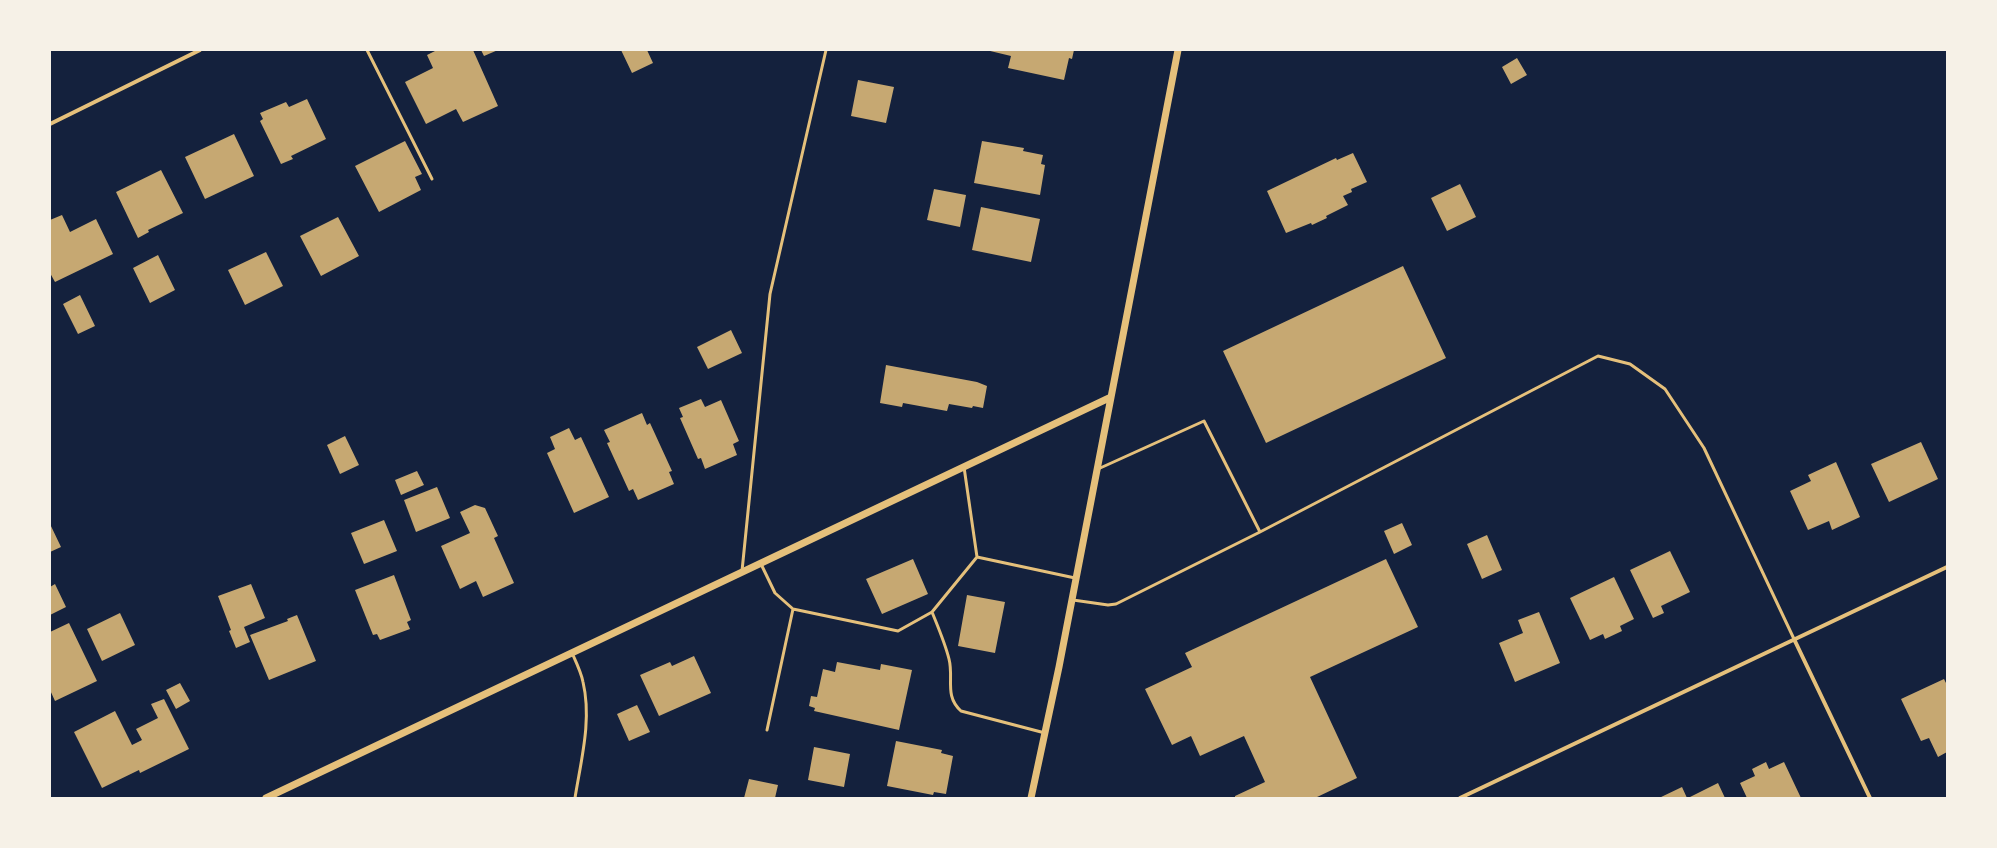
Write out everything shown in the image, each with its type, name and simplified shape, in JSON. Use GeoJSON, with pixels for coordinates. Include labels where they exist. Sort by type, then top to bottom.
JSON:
{"type":"FeatureCollection","features":[{"type":"Feature","properties":{"kind":"street"},"geometry":{"type":"LineString","coordinates":[[50,124],[200,50]]}},
{"type":"Feature","properties":{"kind":"street"},"geometry":{"type":"LineString","coordinates":[[1032,798],[1109,398],[1150,202],[1178,50]]}},
{"type":"Feature","properties":{"kind":"street"},"geometry":{"type":"LineString","coordinates":[[266,798],[1109,398]]}},
{"type":"Feature","properties":{"kind":"street"},"geometry":{"type":"LineString","coordinates":[[1460,798],[1947,568]]}},
{"type":"Feature","properties":{"kind":"street"},"geometry":{"type":"LineString","coordinates":[[1794,639],[1870,798]]}},
{"type":"Feature","properties":{"kind":"lane"},"geometry":{"type":"LineString","coordinates":[[367,50],[432,179]]}},
{"type":"Feature","properties":{"kind":"lane"},"geometry":{"type":"LineString","coordinates":[[741,572],[770,294],[826,50]]}},
{"type":"Feature","properties":{"kind":"lane"},"geometry":{"type":"LineString","coordinates":[[1071,600],[1108,605],[1116,604],[1260,532],[1598,356],[1630,364],[1665,389],[1704,448],[1794,639]]}},
{"type":"Feature","properties":{"kind":"lane"},"geometry":{"type":"LineString","coordinates":[[1096,469],[1204,421],[1260,532]]}},
{"type":"Feature","properties":{"kind":"lane"},"geometry":{"type":"LineString","coordinates":[[761,564],[775,593],[793,609],[898,631],[932,612],[977,557],[964,467]]}},
{"type":"Feature","properties":{"kind":"lane"},"geometry":{"type":"LineString","coordinates":[[977,557],[1075,578]]}},
{"type":"Feature","properties":{"kind":"lane"},"geometry":{"type":"LineString","coordinates":[[767,730],[793,609]]}},
{"type":"Feature","properties":{"kind":"lane"},"geometry":{"type":"LineString","coordinates":[[932,612],[949,660],[951,694],[954,705],[961,711],[1045,733]]}},
{"type":"Feature","properties":{"kind":"lane"},"geometry":{"type":"LineString","coordinates":[[572,653],[583,681],[586,705],[586,728],[575,798]]}},
{"type":"Feature","properties":{"kind":"building"},"geometry":{"type":"Polygon","coordinates":[[[437,50],[473,50],[498,106],[463,122],[456,109],[426,124],[405,82],[433,68],[427,55],[437,50]]]}},
{"type":"Feature","properties":{"kind":"building"},"geometry":{"type":"Polygon","coordinates":[[[481,50],[498,50],[484,56],[481,50]]]}},
{"type":"Feature","properties":{"kind":"building"},"geometry":{"type":"Polygon","coordinates":[[[621,50],[647,50],[653,63],[632,73],[621,50]]]}},
{"type":"Feature","properties":{"kind":"building"},"geometry":{"type":"Polygon","coordinates":[[[986,50],[1074,50],[1072,59],[1069,58],[1064,80],[1008,68],[1011,56],[986,50]]]}},
{"type":"Feature","properties":{"kind":"building"},"geometry":{"type":"Polygon","coordinates":[[[1517,58],[1527,75],[1511,84],[1502,67],[1517,58]]]}},
{"type":"Feature","properties":{"kind":"building"},"geometry":{"type":"Polygon","coordinates":[[[858,80],[894,87],[886,123],[851,116],[858,80]]]}},
{"type":"Feature","properties":{"kind":"building"},"geometry":{"type":"Polygon","coordinates":[[[307,99],[326,139],[291,156],[293,159],[281,164],[260,121],[263,119],[260,113],[286,102],[289,107],[307,99]]]}},
{"type":"Feature","properties":{"kind":"building"},"geometry":{"type":"Polygon","coordinates":[[[234,134],[254,176],[205,199],[185,157],[234,134]]]}},
{"type":"Feature","properties":{"kind":"building"},"geometry":{"type":"Polygon","coordinates":[[[405,141],[422,174],[415,177],[421,190],[379,212],[355,166],[405,141]]]}},
{"type":"Feature","properties":{"kind":"building"},"geometry":{"type":"Polygon","coordinates":[[[982,141],[1024,148],[1023,151],[1043,155],[1041,164],[1045,165],[1040,195],[974,183],[982,141]]]}},
{"type":"Feature","properties":{"kind":"building"},"geometry":{"type":"Polygon","coordinates":[[[1353,153],[1367,182],[1351,189],[1352,192],[1343,196],[1348,205],[1312,225],[1311,223],[1286,233],[1267,191],[1336,158],[1337,160],[1353,153]]]}},
{"type":"Feature","properties":{"kind":"building"},"geometry":{"type":"Polygon","coordinates":[[[161,170],[183,213],[148,230],[149,232],[138,238],[116,192],[161,170]]]}},
{"type":"Feature","properties":{"kind":"building"},"geometry":{"type":"Polygon","coordinates":[[[1460,184],[1476,217],[1447,231],[1431,198],[1460,184]]]}},
{"type":"Feature","properties":{"kind":"building"},"geometry":{"type":"Polygon","coordinates":[[[934,189],[966,195],[960,227],[927,220],[934,189]]]}},
{"type":"Feature","properties":{"kind":"building"},"geometry":{"type":"Polygon","coordinates":[[[981,207],[1040,219],[1031,262],[972,250],[981,207]]]}},
{"type":"Feature","properties":{"kind":"building"},"geometry":{"type":"Polygon","coordinates":[[[62,215],[70,232],[96,219],[113,254],[55,282],[50,273],[50,220],[62,215]]]}},
{"type":"Feature","properties":{"kind":"building"},"geometry":{"type":"Polygon","coordinates":[[[338,217],[359,256],[321,276],[300,236],[338,217]]]}},
{"type":"Feature","properties":{"kind":"building"},"geometry":{"type":"Polygon","coordinates":[[[266,252],[283,286],[245,305],[228,270],[266,252]]]}},
{"type":"Feature","properties":{"kind":"building"},"geometry":{"type":"Polygon","coordinates":[[[158,255],[175,290],[150,303],[133,268],[158,255]]]}},
{"type":"Feature","properties":{"kind":"building"},"geometry":{"type":"Polygon","coordinates":[[[1403,266],[1446,358],[1266,443],[1223,351],[1403,266]]]}},
{"type":"Feature","properties":{"kind":"building"},"geometry":{"type":"Polygon","coordinates":[[[80,295],[95,326],[78,334],[63,304],[80,295]]]}},
{"type":"Feature","properties":{"kind":"building"},"geometry":{"type":"Polygon","coordinates":[[[731,330],[742,353],[708,369],[697,347],[731,330]]]}},
{"type":"Feature","properties":{"kind":"building"},"geometry":{"type":"Polygon","coordinates":[[[886,365],[977,382],[987,386],[983,408],[973,406],[972,408],[949,404],[947,411],[903,403],[902,407],[880,403],[886,365]]]}},
{"type":"Feature","properties":{"kind":"building"},"geometry":{"type":"Polygon","coordinates":[[[701,399],[705,407],[721,400],[739,441],[733,444],[737,455],[705,469],[701,458],[698,459],[680,418],[683,417],[679,408],[701,399]]]}},
{"type":"Feature","properties":{"kind":"building"},"geometry":{"type":"Polygon","coordinates":[[[642,413],[647,425],[650,423],[672,471],[669,472],[674,484],[638,500],[633,489],[629,491],[607,443],[610,442],[604,430],[642,413]]]}},
{"type":"Feature","properties":{"kind":"building"},"geometry":{"type":"Polygon","coordinates":[[[569,428],[575,440],[581,437],[609,497],[574,513],[547,453],[555,449],[550,437],[569,428]]]}},
{"type":"Feature","properties":{"kind":"building"},"geometry":{"type":"Polygon","coordinates":[[[345,436],[359,465],[340,474],[327,445],[345,436]]]}},
{"type":"Feature","properties":{"kind":"building"},"geometry":{"type":"Polygon","coordinates":[[[1921,442],[1938,479],[1889,502],[1871,464],[1921,442]]]}},
{"type":"Feature","properties":{"kind":"building"},"geometry":{"type":"Polygon","coordinates":[[[1836,462],[1860,517],[1832,530],[1829,521],[1808,530],[1790,491],[1811,481],[1808,475],[1836,462]]]}},
{"type":"Feature","properties":{"kind":"building"},"geometry":{"type":"Polygon","coordinates":[[[417,471],[424,485],[401,495],[395,480],[417,471]]]}},
{"type":"Feature","properties":{"kind":"building"},"geometry":{"type":"Polygon","coordinates":[[[437,487],[450,518],[416,532],[404,500],[437,487]]]}},
{"type":"Feature","properties":{"kind":"building"},"geometry":{"type":"Polygon","coordinates":[[[475,505],[485,508],[498,536],[494,538],[514,583],[483,597],[476,581],[460,589],[441,546],[470,533],[460,512],[475,505]]]}},
{"type":"Feature","properties":{"kind":"building"},"geometry":{"type":"Polygon","coordinates":[[[384,520],[397,551],[364,564],[351,533],[384,520]]]}},
{"type":"Feature","properties":{"kind":"building"},"geometry":{"type":"Polygon","coordinates":[[[1402,523],[1412,545],[1394,554],[1384,531],[1402,523]]]}},
{"type":"Feature","properties":{"kind":"building"},"geometry":{"type":"Polygon","coordinates":[[[50,524],[61,547],[50,552],[50,524]]]}},
{"type":"Feature","properties":{"kind":"building"},"geometry":{"type":"Polygon","coordinates":[[[1487,535],[1502,570],[1482,579],[1467,544],[1487,535]]]}},
{"type":"Feature","properties":{"kind":"building"},"geometry":{"type":"Polygon","coordinates":[[[1670,551],[1690,592],[1661,606],[1664,613],[1653,618],[1630,570],[1670,551]]]}},
{"type":"Feature","properties":{"kind":"building"},"geometry":{"type":"Polygon","coordinates":[[[913,559],[928,594],[882,614],[866,579],[913,559]]]}},
{"type":"Feature","properties":{"kind":"building"},"geometry":{"type":"Polygon","coordinates":[[[1386,559],[1418,627],[1310,677],[1357,778],[1315,798],[1235,798],[1235,796],[1265,782],[1244,736],[1200,756],[1191,736],[1172,745],[1145,689],[1192,667],[1185,653],[1386,559]]]}},
{"type":"Feature","properties":{"kind":"building"},"geometry":{"type":"Polygon","coordinates":[[[394,575],[411,620],[407,622],[410,629],[380,640],[377,634],[373,635],[355,590],[394,575]]]}},
{"type":"Feature","properties":{"kind":"building"},"geometry":{"type":"Polygon","coordinates":[[[1614,577],[1634,619],[1620,626],[1622,631],[1605,639],[1603,634],[1590,640],[1570,598],[1614,577]]]}},
{"type":"Feature","properties":{"kind":"building"},"geometry":{"type":"Polygon","coordinates":[[[55,584],[66,607],[50,615],[50,587],[55,584]]]}},
{"type":"Feature","properties":{"kind":"building"},"geometry":{"type":"Polygon","coordinates":[[[251,584],[265,618],[244,627],[250,642],[236,648],[218,596],[251,584]]]}},
{"type":"Feature","properties":{"kind":"building"},"geometry":{"type":"Polygon","coordinates":[[[967,595],[1005,602],[995,653],[958,646],[967,595]]]}},
{"type":"Feature","properties":{"kind":"building"},"geometry":{"type":"Polygon","coordinates":[[[1539,612],[1560,663],[1515,682],[1499,643],[1523,633],[1518,620],[1539,612]]]}},
{"type":"Feature","properties":{"kind":"building"},"geometry":{"type":"Polygon","coordinates":[[[120,613],[135,645],[102,661],[87,629],[120,613]]]}},
{"type":"Feature","properties":{"kind":"building"},"geometry":{"type":"Polygon","coordinates":[[[297,615],[316,661],[269,680],[250,635],[288,621],[287,619],[297,615]]]}},
{"type":"Feature","properties":{"kind":"building"},"geometry":{"type":"Polygon","coordinates":[[[69,623],[97,681],[55,701],[50,690],[50,632],[69,623]]]}},
{"type":"Feature","properties":{"kind":"building"},"geometry":{"type":"Polygon","coordinates":[[[694,656],[711,693],[659,716],[640,675],[670,662],[672,666],[694,656]]]}},
{"type":"Feature","properties":{"kind":"building"},"geometry":{"type":"Polygon","coordinates":[[[837,662],[880,670],[881,664],[912,670],[899,730],[814,711],[815,708],[809,706],[811,696],[817,697],[823,669],[835,672],[837,662]]]}},
{"type":"Feature","properties":{"kind":"building"},"geometry":{"type":"Polygon","coordinates":[[[1944,679],[1947,685],[1947,752],[1938,757],[1929,738],[1921,741],[1901,699],[1944,679]]]}},
{"type":"Feature","properties":{"kind":"building"},"geometry":{"type":"Polygon","coordinates":[[[180,683],[190,701],[176,709],[166,690],[180,683]]]}},
{"type":"Feature","properties":{"kind":"building"},"geometry":{"type":"Polygon","coordinates":[[[164,699],[189,749],[140,773],[139,770],[102,788],[74,732],[115,711],[132,745],[142,740],[136,729],[158,718],[151,704],[164,699]]]}},
{"type":"Feature","properties":{"kind":"building"},"geometry":{"type":"Polygon","coordinates":[[[637,705],[650,732],[629,741],[617,714],[637,705]]]}},
{"type":"Feature","properties":{"kind":"building"},"geometry":{"type":"Polygon","coordinates":[[[896,741],[942,750],[941,753],[953,756],[946,794],[934,792],[933,795],[887,786],[896,741]]]}},
{"type":"Feature","properties":{"kind":"building"},"geometry":{"type":"Polygon","coordinates":[[[814,747],[850,754],[844,787],[808,780],[814,747]]]}},
{"type":"Feature","properties":{"kind":"building"},"geometry":{"type":"Polygon","coordinates":[[[1766,762],[1769,769],[1784,762],[1801,798],[1747,798],[1740,783],[1755,776],[1752,769],[1766,762]]]}},
{"type":"Feature","properties":{"kind":"building"},"geometry":{"type":"Polygon","coordinates":[[[749,779],[778,785],[775,798],[744,798],[749,779]]]}},
{"type":"Feature","properties":{"kind":"building"},"geometry":{"type":"Polygon","coordinates":[[[1718,783],[1725,798],[1688,798],[1718,783]]]}},
{"type":"Feature","properties":{"kind":"building"},"geometry":{"type":"Polygon","coordinates":[[[1682,787],[1687,798],[1659,798],[1682,787]]]}}]}
